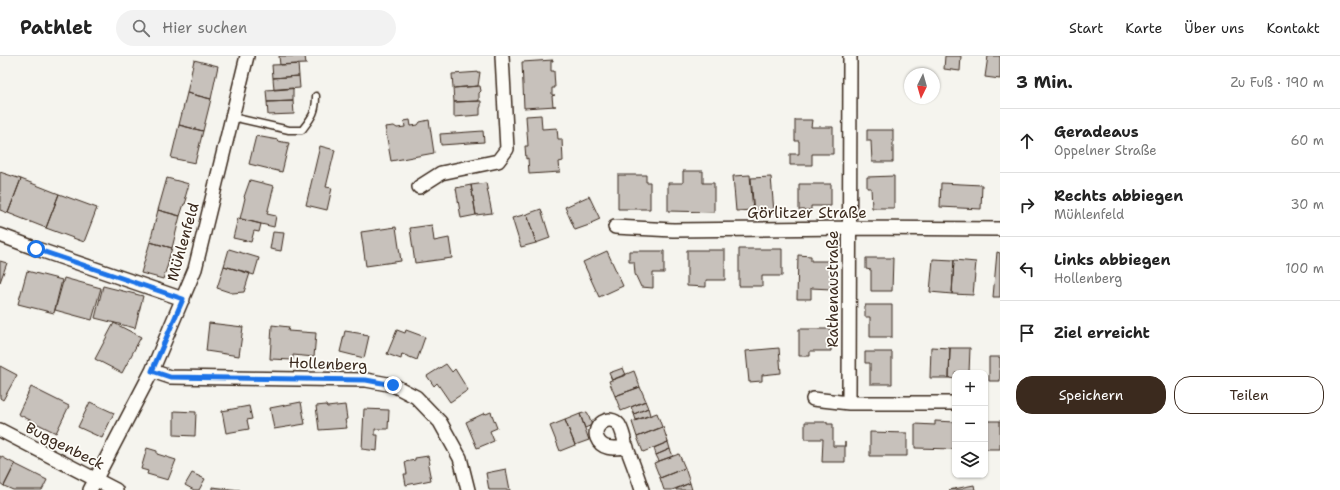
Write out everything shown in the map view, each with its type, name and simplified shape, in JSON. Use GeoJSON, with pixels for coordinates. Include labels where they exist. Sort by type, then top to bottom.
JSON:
{"type":"FeatureCollection","features":[{"type":"Feature","properties":{"kind":"street","name":"Mühlenfeld"},"geometry":{"type":"LineString","coordinates":[[92,484],[152,371],[195,269],[247,56]]}},
{"type":"Feature","properties":{"kind":"street"},"geometry":{"type":"LineString","coordinates":[[419,187],[441,172],[498,161],[507,149],[502,56]]}},
{"type":"Feature","properties":{"kind":"street","name":"Rathenaustraße"},"geometry":{"type":"LineString","coordinates":[[849,403],[850,56]]}},
{"type":"Feature","properties":{"kind":"street","name":"Görlitzer Straße"},"geometry":{"type":"LineString","coordinates":[[615,227],[673,230],[850,228],[1000,229]]}},
{"type":"Feature","properties":{"kind":"street"},"geometry":{"type":"LineString","coordinates":[[0,235],[36,249],[183,299]]}},
{"type":"Feature","properties":{"kind":"street","name":"Hollenberg"},"geometry":{"type":"LineString","coordinates":[[152,371],[170,377],[366,380],[393,385],[416,397],[440,422],[460,458],[468,490]]}},
{"type":"Feature","properties":{"kind":"street"},"geometry":{"type":"LineString","coordinates":[[813,399],[849,403],[952,403]]}},
{"type":"Feature","properties":{"kind":"street","name":"Buggenbeck"},"geometry":{"type":"LineString","coordinates":[[0,430],[92,484],[116,490]]}},
{"type":"Feature","properties":{"kind":"street"},"geometry":{"type":"LineString","coordinates":[[627,447],[642,490]]}},
{"type":"Feature","properties":{"kind":"lane"},"geometry":{"type":"LineString","coordinates":[[232,117],[289,130],[302,130],[312,117],[316,108],[316,96]]}},
{"type":"Feature","properties":{"kind":"building"},"geometry":{"type":"Polygon","coordinates":[[[279,56],[305,56],[306,64],[280,65],[279,56]]]}},
{"type":"Feature","properties":{"kind":"building"},"geometry":{"type":"Polygon","coordinates":[[[945,56],[961,56],[960,71],[944,69],[945,56]]]}},
{"type":"Feature","properties":{"kind":"building"},"geometry":{"type":"Polygon","coordinates":[[[988,56],[1000,56],[1000,79],[985,77],[988,56]]]}},
{"type":"Feature","properties":{"kind":"building"},"geometry":{"type":"Polygon","coordinates":[[[194,60],[218,66],[211,99],[187,93],[194,60]]]}},
{"type":"Feature","properties":{"kind":"building"},"geometry":{"type":"Polygon","coordinates":[[[553,60],[551,61],[551,71],[554,71],[555,88],[552,88],[552,95],[555,95],[552,96],[553,106],[556,106],[524,108],[522,62],[553,60]]]}},
{"type":"Feature","properties":{"kind":"building"},"geometry":{"type":"Polygon","coordinates":[[[298,64],[299,76],[273,78],[272,65],[298,64]]]}},
{"type":"Feature","properties":{"kind":"building"},"geometry":{"type":"Polygon","coordinates":[[[480,72],[478,86],[453,88],[452,74],[480,72]]]}},
{"type":"Feature","properties":{"kind":"building"},"geometry":{"type":"Polygon","coordinates":[[[299,76],[300,88],[274,90],[273,78],[299,76]]]}},
{"type":"Feature","properties":{"kind":"building"},"geometry":{"type":"Polygon","coordinates":[[[480,86],[481,91],[479,93],[479,101],[454,102],[453,88],[480,86]]]}},
{"type":"Feature","properties":{"kind":"building"},"geometry":{"type":"Polygon","coordinates":[[[293,88],[293,101],[267,102],[266,90],[293,88]]]}},
{"type":"Feature","properties":{"kind":"building"},"geometry":{"type":"Polygon","coordinates":[[[187,93],[211,99],[203,131],[179,125],[187,93]]]}},
{"type":"Feature","properties":{"kind":"building"},"geometry":{"type":"Polygon","coordinates":[[[293,101],[294,114],[268,115],[267,102],[293,101]]]}},
{"type":"Feature","properties":{"kind":"building"},"geometry":{"type":"Polygon","coordinates":[[[481,101],[480,115],[454,117],[454,102],[481,101]]]}},
{"type":"Feature","properties":{"kind":"building"},"geometry":{"type":"Polygon","coordinates":[[[541,115],[542,129],[557,128],[558,139],[562,139],[563,161],[559,162],[560,172],[529,174],[528,158],[526,159],[525,146],[528,146],[526,116],[541,115]]]}},
{"type":"Feature","properties":{"kind":"building"},"geometry":{"type":"Polygon","coordinates":[[[410,120],[411,126],[418,125],[420,122],[429,120],[434,153],[391,161],[385,127],[405,127],[404,121],[410,120]]]}},
{"type":"Feature","properties":{"kind":"building"},"geometry":{"type":"Polygon","coordinates":[[[795,120],[812,120],[811,127],[833,127],[833,154],[812,154],[812,165],[790,165],[790,154],[799,154],[799,141],[795,141],[795,120]]]}},
{"type":"Feature","properties":{"kind":"building"},"geometry":{"type":"Polygon","coordinates":[[[179,125],[203,131],[195,163],[171,158],[179,125]]]}},
{"type":"Feature","properties":{"kind":"building"},"geometry":{"type":"Polygon","coordinates":[[[867,130],[893,130],[893,162],[872,162],[871,141],[867,141],[867,130]]]}},
{"type":"Feature","properties":{"kind":"building"},"geometry":{"type":"Polygon","coordinates":[[[483,131],[484,142],[441,145],[440,134],[483,131]]]}},
{"type":"Feature","properties":{"kind":"building"},"geometry":{"type":"Polygon","coordinates":[[[256,136],[289,143],[282,172],[249,164],[256,136]]]}},
{"type":"Feature","properties":{"kind":"building"},"geometry":{"type":"Polygon","coordinates":[[[320,146],[335,150],[326,187],[332,188],[327,210],[306,205],[320,146]]]}},
{"type":"Feature","properties":{"kind":"building"},"geometry":{"type":"Polygon","coordinates":[[[683,171],[703,171],[703,183],[714,183],[714,212],[668,211],[668,183],[683,183],[683,171]]]}},
{"type":"Feature","properties":{"kind":"building"},"geometry":{"type":"Polygon","coordinates":[[[0,172],[21,179],[8,213],[0,210],[0,172]]]}},
{"type":"Feature","properties":{"kind":"building"},"geometry":{"type":"Polygon","coordinates":[[[618,175],[646,175],[646,182],[650,182],[650,209],[618,209],[618,175]]]}},
{"type":"Feature","properties":{"kind":"building"},"geometry":{"type":"Polygon","coordinates":[[[750,175],[753,210],[736,211],[733,176],[750,175]]]}},
{"type":"Feature","properties":{"kind":"building"},"geometry":{"type":"Polygon","coordinates":[[[894,176],[894,208],[872,208],[871,188],[867,188],[867,177],[894,176]]]}},
{"type":"Feature","properties":{"kind":"building"},"geometry":{"type":"Polygon","coordinates":[[[771,177],[774,212],[754,213],[751,178],[771,177]]]}},
{"type":"Feature","properties":{"kind":"building"},"geometry":{"type":"Polygon","coordinates":[[[167,178],[189,184],[185,198],[187,198],[180,216],[158,210],[167,178]]]}},
{"type":"Feature","properties":{"kind":"building"},"geometry":{"type":"Polygon","coordinates":[[[21,179],[59,194],[46,228],[8,213],[21,179]]]}},
{"type":"Feature","properties":{"kind":"building"},"geometry":{"type":"Polygon","coordinates":[[[250,180],[274,186],[267,214],[276,216],[274,227],[240,219],[244,197],[250,180]]]}},
{"type":"Feature","properties":{"kind":"building"},"geometry":{"type":"Polygon","coordinates":[[[486,183],[492,213],[476,215],[471,185],[486,183]]]}},
{"type":"Feature","properties":{"kind":"building"},"geometry":{"type":"Polygon","coordinates":[[[941,183],[982,185],[981,209],[940,207],[941,183]]]}},
{"type":"Feature","properties":{"kind":"building"},"geometry":{"type":"Polygon","coordinates":[[[799,184],[831,184],[831,206],[811,206],[811,210],[799,210],[799,184]]]}},
{"type":"Feature","properties":{"kind":"building"},"geometry":{"type":"Polygon","coordinates":[[[471,185],[476,215],[461,218],[456,188],[471,185]]]}},
{"type":"Feature","properties":{"kind":"building"},"geometry":{"type":"Polygon","coordinates":[[[59,194],[97,208],[84,242],[46,228],[59,194]]]}},
{"type":"Feature","properties":{"kind":"building"},"geometry":{"type":"Polygon","coordinates":[[[589,196],[600,219],[591,223],[592,224],[575,230],[565,207],[589,196]]]}},
{"type":"Feature","properties":{"kind":"building"},"geometry":{"type":"Polygon","coordinates":[[[541,209],[550,238],[536,243],[527,214],[541,209]]]}},
{"type":"Feature","properties":{"kind":"building"},"geometry":{"type":"Polygon","coordinates":[[[158,210],[180,216],[172,248],[150,242],[158,210]]]}},
{"type":"Feature","properties":{"kind":"building"},"geometry":{"type":"Polygon","coordinates":[[[527,214],[536,243],[521,247],[512,218],[527,214]]]}},
{"type":"Feature","properties":{"kind":"building"},"geometry":{"type":"Polygon","coordinates":[[[238,218],[261,224],[259,232],[254,231],[251,242],[233,238],[238,218]]]}},
{"type":"Feature","properties":{"kind":"building"},"geometry":{"type":"Polygon","coordinates":[[[432,225],[434,241],[449,238],[452,258],[415,263],[410,228],[432,225]]]}},
{"type":"Feature","properties":{"kind":"building"},"geometry":{"type":"Polygon","coordinates":[[[396,227],[401,261],[366,266],[361,232],[396,227]]]}},
{"type":"Feature","properties":{"kind":"building"},"geometry":{"type":"Polygon","coordinates":[[[273,232],[284,233],[281,251],[270,249],[273,232]]]}},
{"type":"Feature","properties":{"kind":"building"},"geometry":{"type":"Polygon","coordinates":[[[150,242],[172,248],[163,279],[141,273],[150,242]]]}},
{"type":"Feature","properties":{"kind":"building"},"geometry":{"type":"Polygon","coordinates":[[[229,249],[259,258],[254,275],[224,266],[229,249]]]}},
{"type":"Feature","properties":{"kind":"building"},"geometry":{"type":"Polygon","coordinates":[[[739,249],[782,249],[782,276],[762,276],[762,286],[739,286],[739,249]]]}},
{"type":"Feature","properties":{"kind":"building"},"geometry":{"type":"Polygon","coordinates":[[[687,250],[725,250],[725,280],[706,280],[706,287],[687,286],[687,250]]]}},
{"type":"Feature","properties":{"kind":"building"},"geometry":{"type":"Polygon","coordinates":[[[607,251],[623,286],[599,297],[583,262],[607,251]]]}},
{"type":"Feature","properties":{"kind":"building"},"geometry":{"type":"Polygon","coordinates":[[[629,251],[664,251],[664,273],[653,273],[653,288],[641,287],[635,274],[634,262],[629,262],[629,251]]]}},
{"type":"Feature","properties":{"kind":"building"},"geometry":{"type":"Polygon","coordinates":[[[997,252],[1000,253],[1000,297],[993,297],[997,252]]]}},
{"type":"Feature","properties":{"kind":"building"},"geometry":{"type":"Polygon","coordinates":[[[798,255],[811,256],[811,261],[831,261],[831,289],[811,288],[811,299],[797,299],[798,255]]]}},
{"type":"Feature","properties":{"kind":"building"},"geometry":{"type":"Polygon","coordinates":[[[866,258],[893,258],[892,291],[871,291],[871,270],[866,269],[866,258]]]}},
{"type":"Feature","properties":{"kind":"building"},"geometry":{"type":"Polygon","coordinates":[[[933,259],[954,260],[952,294],[930,292],[933,259]]]}},
{"type":"Feature","properties":{"kind":"building"},"geometry":{"type":"Polygon","coordinates":[[[954,260],[976,262],[973,295],[952,294],[954,260]]]}},
{"type":"Feature","properties":{"kind":"building"},"geometry":{"type":"Polygon","coordinates":[[[0,261],[7,263],[0,282],[0,261]]]}},
{"type":"Feature","properties":{"kind":"building"},"geometry":{"type":"Polygon","coordinates":[[[224,266],[250,273],[244,292],[232,293],[217,288],[224,266]]]}},
{"type":"Feature","properties":{"kind":"building"},"geometry":{"type":"Polygon","coordinates":[[[27,271],[62,280],[54,313],[18,304],[27,271]]]}},
{"type":"Feature","properties":{"kind":"building"},"geometry":{"type":"Polygon","coordinates":[[[64,278],[101,288],[92,320],[55,310],[64,278]]]}},
{"type":"Feature","properties":{"kind":"building"},"geometry":{"type":"Polygon","coordinates":[[[103,286],[143,296],[135,328],[95,318],[103,286]]]}},
{"type":"Feature","properties":{"kind":"building"},"geometry":{"type":"Polygon","coordinates":[[[865,305],[892,305],[892,337],[870,337],[870,317],[865,317],[865,305]]]}},
{"type":"Feature","properties":{"kind":"building"},"geometry":{"type":"Polygon","coordinates":[[[114,323],[141,337],[122,373],[95,359],[114,323]]]}},
{"type":"Feature","properties":{"kind":"building"},"geometry":{"type":"Polygon","coordinates":[[[209,323],[243,327],[239,356],[206,351],[209,323]]]}},
{"type":"Feature","properties":{"kind":"building"},"geometry":{"type":"Polygon","coordinates":[[[272,325],[289,327],[288,331],[316,333],[314,357],[293,355],[293,360],[270,359],[272,325]]]}},
{"type":"Feature","properties":{"kind":"building"},"geometry":{"type":"Polygon","coordinates":[[[799,329],[831,329],[831,351],[810,351],[810,356],[799,356],[799,329]]]}},
{"type":"Feature","properties":{"kind":"building"},"geometry":{"type":"Polygon","coordinates":[[[397,330],[405,333],[406,330],[425,337],[417,360],[402,354],[401,359],[387,354],[397,330]]]}},
{"type":"Feature","properties":{"kind":"building"},"geometry":{"type":"Polygon","coordinates":[[[345,331],[369,336],[364,358],[340,352],[345,331]]]}},
{"type":"Feature","properties":{"kind":"building"},"geometry":{"type":"Polygon","coordinates":[[[931,347],[950,348],[949,378],[930,378],[931,347]]]}},
{"type":"Feature","properties":{"kind":"building"},"geometry":{"type":"Polygon","coordinates":[[[779,348],[781,373],[762,375],[762,381],[749,382],[746,351],[779,348]]]}},
{"type":"Feature","properties":{"kind":"building"},"geometry":{"type":"Polygon","coordinates":[[[950,348],[970,348],[969,370],[952,370],[952,378],[949,378],[950,348]]]}},
{"type":"Feature","properties":{"kind":"building"},"geometry":{"type":"Polygon","coordinates":[[[865,352],[892,352],[892,384],[870,384],[870,363],[865,363],[865,352]]]}},
{"type":"Feature","properties":{"kind":"building"},"geometry":{"type":"Polygon","coordinates":[[[989,357],[1000,357],[1000,381],[989,381],[989,357]]]}},
{"type":"Feature","properties":{"kind":"building"},"geometry":{"type":"Polygon","coordinates":[[[446,364],[452,372],[455,369],[468,390],[450,402],[437,383],[434,386],[427,376],[446,364]]]}},
{"type":"Feature","properties":{"kind":"building"},"geometry":{"type":"Polygon","coordinates":[[[0,366],[17,375],[3,400],[0,398],[0,366]]]}},
{"type":"Feature","properties":{"kind":"building"},"geometry":{"type":"Polygon","coordinates":[[[623,368],[626,375],[612,380],[609,373],[623,368]]]}},
{"type":"Feature","properties":{"kind":"building"},"geometry":{"type":"Polygon","coordinates":[[[634,371],[640,387],[615,396],[609,381],[634,371]]]}},
{"type":"Feature","properties":{"kind":"building"},"geometry":{"type":"Polygon","coordinates":[[[31,387],[69,406],[56,433],[18,414],[31,387]]]}},
{"type":"Feature","properties":{"kind":"building"},"geometry":{"type":"Polygon","coordinates":[[[640,387],[646,401],[621,411],[615,396],[640,387]]]}},
{"type":"Feature","properties":{"kind":"building"},"geometry":{"type":"Polygon","coordinates":[[[645,401],[648,408],[634,414],[631,407],[645,401]]]}},
{"type":"Feature","properties":{"kind":"building"},"geometry":{"type":"Polygon","coordinates":[[[90,402],[114,413],[102,438],[78,427],[90,402]]]}},
{"type":"Feature","properties":{"kind":"building"},"geometry":{"type":"Polygon","coordinates":[[[301,402],[305,424],[274,429],[270,408],[301,402]]]}},
{"type":"Feature","properties":{"kind":"building"},"geometry":{"type":"Polygon","coordinates":[[[326,405],[327,407],[345,405],[347,419],[345,420],[347,428],[319,430],[316,406],[326,405]]]}},
{"type":"Feature","properties":{"kind":"building"},"geometry":{"type":"Polygon","coordinates":[[[249,406],[252,419],[247,420],[249,429],[226,433],[222,411],[249,406]]]}},
{"type":"Feature","properties":{"kind":"building"},"geometry":{"type":"Polygon","coordinates":[[[648,408],[650,415],[636,420],[634,414],[648,408]]]}},
{"type":"Feature","properties":{"kind":"building"},"geometry":{"type":"Polygon","coordinates":[[[364,409],[389,410],[388,429],[375,429],[375,435],[378,435],[377,451],[362,449],[364,409]]]}},
{"type":"Feature","properties":{"kind":"building"},"geometry":{"type":"Polygon","coordinates":[[[174,411],[196,412],[195,436],[174,435],[174,411]]]}},
{"type":"Feature","properties":{"kind":"building"},"geometry":{"type":"Polygon","coordinates":[[[491,412],[497,428],[490,431],[494,441],[477,448],[466,422],[485,413],[491,412]]]}},
{"type":"Feature","properties":{"kind":"building"},"geometry":{"type":"Polygon","coordinates":[[[587,412],[592,425],[585,428],[580,414],[587,412]]]}},
{"type":"Feature","properties":{"kind":"building"},"geometry":{"type":"Polygon","coordinates":[[[657,413],[662,427],[637,437],[632,422],[657,413]]]}},
{"type":"Feature","properties":{"kind":"building"},"geometry":{"type":"Polygon","coordinates":[[[580,414],[589,440],[575,445],[565,420],[580,414]]]}},
{"type":"Feature","properties":{"kind":"building"},"geometry":{"type":"Polygon","coordinates":[[[565,420],[575,445],[560,451],[550,426],[565,420]]]}},
{"type":"Feature","properties":{"kind":"building"},"geometry":{"type":"Polygon","coordinates":[[[935,421],[952,422],[952,449],[915,448],[915,424],[935,425],[935,421]]]}},
{"type":"Feature","properties":{"kind":"building"},"geometry":{"type":"Polygon","coordinates":[[[988,421],[1000,421],[1000,449],[988,449],[988,421]]]}},
{"type":"Feature","properties":{"kind":"building"},"geometry":{"type":"Polygon","coordinates":[[[805,422],[827,422],[827,424],[833,424],[833,446],[845,446],[845,462],[822,462],[823,439],[805,439],[805,422]]]}},
{"type":"Feature","properties":{"kind":"building"},"geometry":{"type":"Polygon","coordinates":[[[663,427],[668,442],[643,452],[637,437],[663,427]]]}},
{"type":"Feature","properties":{"kind":"building"},"geometry":{"type":"Polygon","coordinates":[[[870,432],[907,433],[907,456],[870,456],[870,432]]]}},
{"type":"Feature","properties":{"kind":"building"},"geometry":{"type":"Polygon","coordinates":[[[668,442],[670,449],[656,455],[654,448],[668,442]]]}},
{"type":"Feature","properties":{"kind":"building"},"geometry":{"type":"Polygon","coordinates":[[[147,448],[157,451],[157,454],[176,460],[168,480],[147,474],[148,471],[141,469],[147,448]]]}},
{"type":"Feature","properties":{"kind":"building"},"geometry":{"type":"Polygon","coordinates":[[[670,449],[673,456],[659,461],[656,455],[670,449]]]}},
{"type":"Feature","properties":{"kind":"building"},"geometry":{"type":"Polygon","coordinates":[[[679,454],[685,468],[660,478],[654,463],[679,454]]]}},
{"type":"Feature","properties":{"kind":"building"},"geometry":{"type":"Polygon","coordinates":[[[0,456],[15,464],[4,486],[0,483],[0,456]]]}},
{"type":"Feature","properties":{"kind":"building"},"geometry":{"type":"Polygon","coordinates":[[[428,456],[431,480],[406,485],[404,474],[407,474],[405,462],[415,460],[415,458],[428,456]]]}},
{"type":"Feature","properties":{"kind":"building"},"geometry":{"type":"Polygon","coordinates":[[[15,464],[47,480],[42,490],[13,490],[4,486],[15,464]]]}},
{"type":"Feature","properties":{"kind":"building"},"geometry":{"type":"Polygon","coordinates":[[[685,468],[690,483],[672,490],[664,490],[660,478],[685,468]]]}},
{"type":"Feature","properties":{"kind":"building"},"geometry":{"type":"Polygon","coordinates":[[[506,469],[510,490],[489,490],[486,473],[506,469]]]}},
{"type":"Feature","properties":{"kind":"building"},"geometry":{"type":"Polygon","coordinates":[[[192,473],[205,479],[199,490],[194,490],[185,485],[192,473]]]}},
{"type":"Feature","properties":{"kind":"building"},"geometry":{"type":"Polygon","coordinates":[[[690,483],[692,490],[676,490],[676,489],[690,483]]]}},
{"type":"Feature","properties":{"kind":"building"},"geometry":{"type":"Polygon","coordinates":[[[974,485],[975,490],[949,490],[974,485]]]}},
{"type":"Feature","properties":{"kind":"building"},"geometry":{"type":"Polygon","coordinates":[[[212,487],[240,490],[212,490],[212,487]]]}},
{"type":"Feature","properties":{"kind":"route"},"geometry":{"type":"LineString","coordinates":[[36,249],[183,299],[152,371],[170,377],[366,380],[393,385]]}}]}
